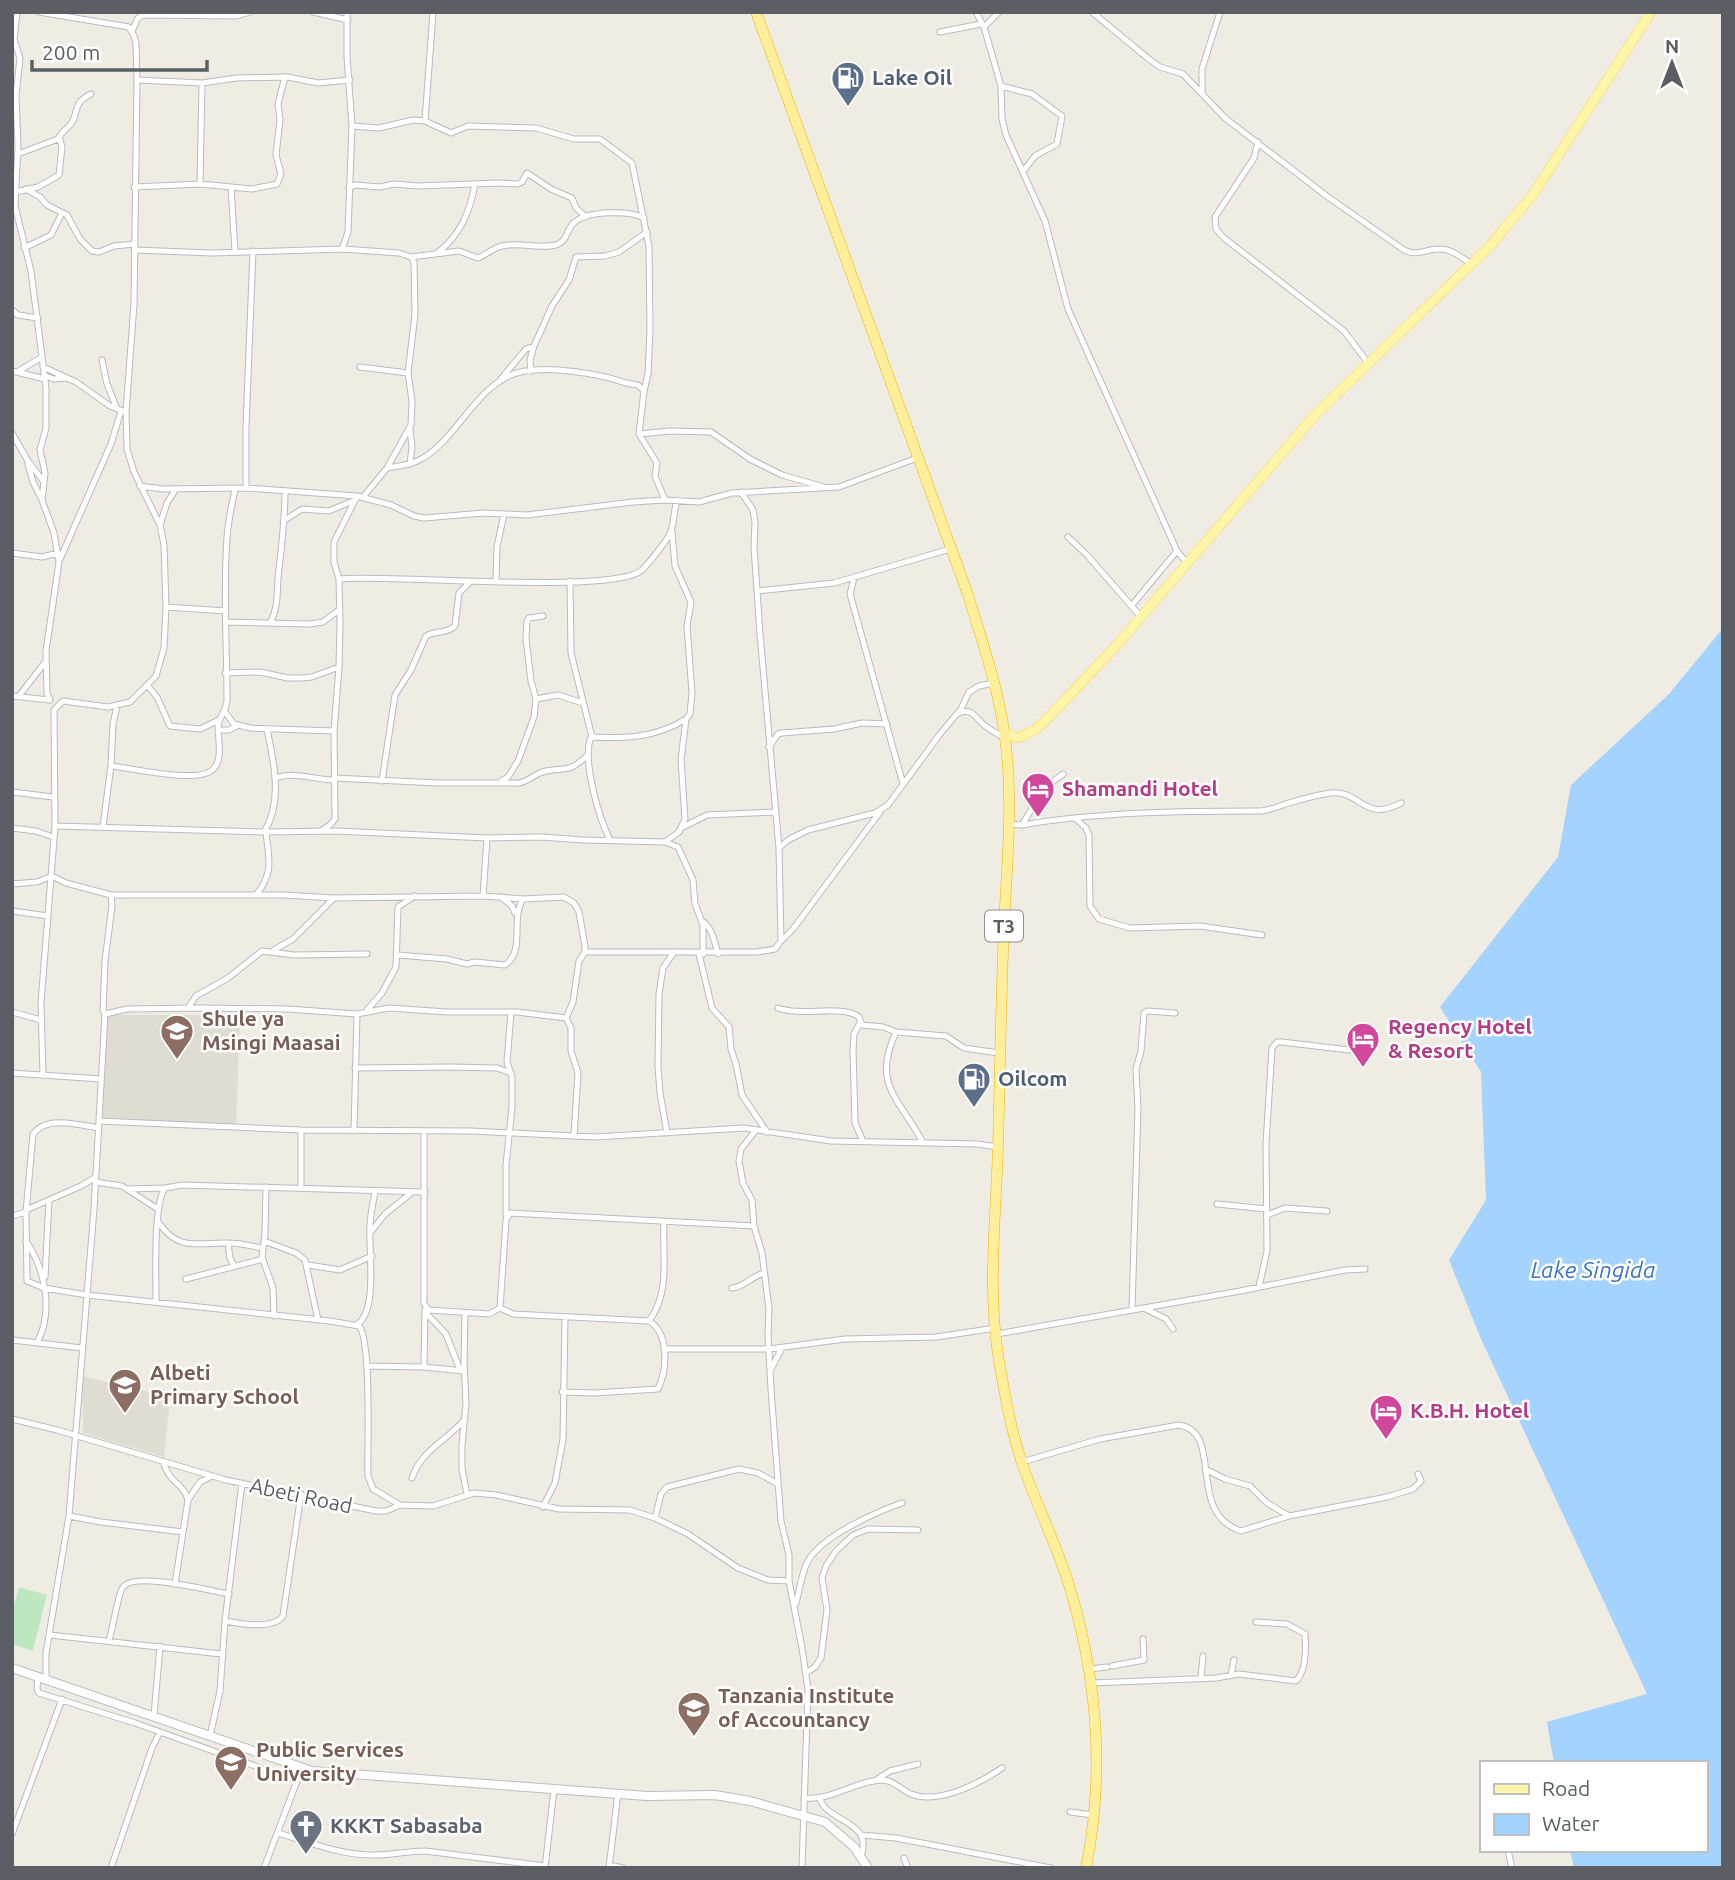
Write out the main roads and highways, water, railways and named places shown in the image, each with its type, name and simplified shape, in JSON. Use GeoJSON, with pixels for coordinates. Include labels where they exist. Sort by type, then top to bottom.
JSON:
{"type":"FeatureCollection","features":[{"type":"Feature","properties":{"kind":"highway","name":"T3"},"geometry":{"type":"LineString","coordinates":[[756,12],[970,604],[994,682],[1005,734],[1010,824],[993,1245],[996,1331],[999,1359],[1022,1462],[1068,1584],[1090,1669],[1097,1747],[1093,1815],[1086,1868]]}},
{"type":"Feature","properties":{"kind":"main road"},"geometry":{"type":"LineString","coordinates":[[1005,734],[1018,738],[1042,724],[1188,564],[1315,415],[1490,246],[1532,196],[1651,12]]}},
{"type":"Feature","properties":{"kind":"main road"},"geometry":{"type":"LineString","coordinates":[[12,1668],[320,1772],[648,1796],[715,1795],[805,1815],[825,1822],[837,1831],[861,1856],[868,1868]]}},
{"type":"Feature","properties":{"kind":"water","name":"Lake Singida"},"geometry":{"type":"Polygon","coordinates":[[[1723,628],[1723,1868],[1574,1868],[1570,1852],[1707,1852],[1707,1761],[1554,1761],[1547,1722],[1647,1694],[1481,1339],[1449,1260],[1486,1200],[1481,1072],[1440,1007],[1558,857],[1571,785],[1669,694],[1723,628]]]}},
{"type":"Feature","properties":{"kind":"place","name":"Lake Oil"},"geometry":{"type":"Point","coordinates":[848,108]}},
{"type":"Feature","properties":{"kind":"place","name":"Shamandi Hotel"},"geometry":{"type":"Point","coordinates":[1038,819]}},
{"type":"Feature","properties":{"kind":"place","name":"Shule ya Msingi Maasai"},"geometry":{"type":"Point","coordinates":[177,1061]}},
{"type":"Feature","properties":{"kind":"place","name":"Regency Hotel & Resort"},"geometry":{"type":"Point","coordinates":[1363,1069]}},
{"type":"Feature","properties":{"kind":"place","name":"Oilcom"},"geometry":{"type":"Point","coordinates":[974,1109]}},
{"type":"Feature","properties":{"kind":"place","name":"Albeti Primary School"},"geometry":{"type":"Point","coordinates":[125,1415]}},
{"type":"Feature","properties":{"kind":"place","name":"K.B.H. Hotel"},"geometry":{"type":"Point","coordinates":[1386,1441]}},
{"type":"Feature","properties":{"kind":"place","name":"Tanzania Institute of Accountancy"},"geometry":{"type":"Point","coordinates":[694,1738]}},
{"type":"Feature","properties":{"kind":"place","name":"Public Services University"},"geometry":{"type":"Point","coordinates":[231,1792]}},
{"type":"Feature","properties":{"kind":"place","name":"KKKT Sabasaba"},"geometry":{"type":"Point","coordinates":[306,1856]}}]}
